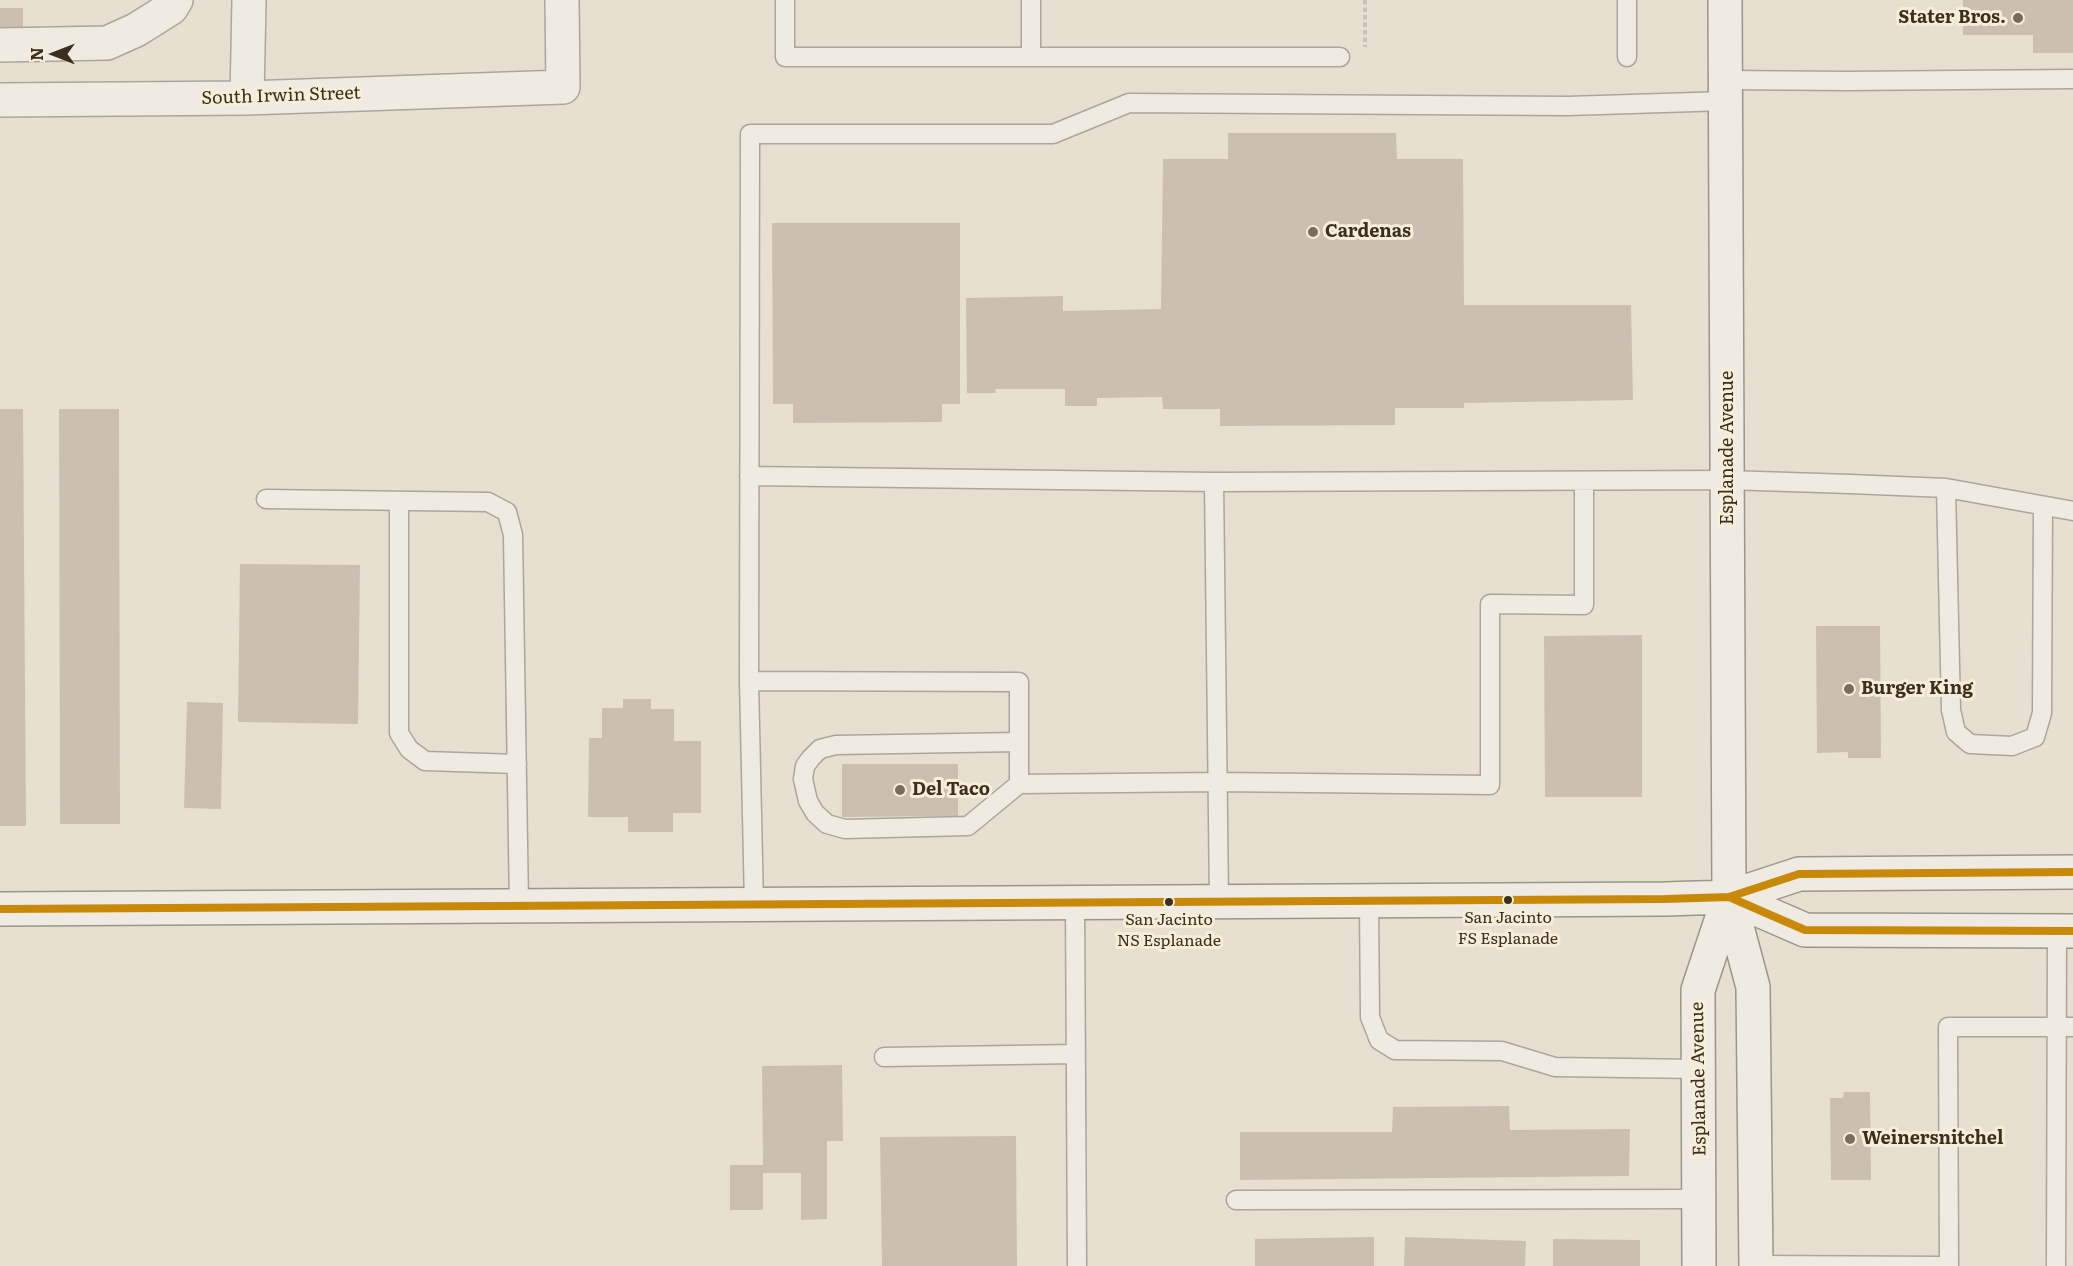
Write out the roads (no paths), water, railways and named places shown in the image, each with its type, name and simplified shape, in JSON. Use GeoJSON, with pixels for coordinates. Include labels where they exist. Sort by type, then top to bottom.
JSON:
{"type":"FeatureCollection","features":[{"type":"Feature","properties":{"kind":"main road"},"geometry":{"type":"LineString","coordinates":[[0,45],[108,43],[136,30],[171,8],[176,0]]}},
{"type":"Feature","properties":{"kind":"main road"},"geometry":{"type":"LineString","coordinates":[[247,98],[249,0]]}},
{"type":"Feature","properties":{"kind":"main road","name":"South Irwin Street"},"geometry":{"type":"LineString","coordinates":[[0,100],[247,98],[563,87],[562,0]]}},
{"type":"Feature","properties":{"kind":"main road","name":"Esplanade Avenue"},"geometry":{"type":"LineString","coordinates":[[1725,0],[1729,897],[1753,987],[1756,1265]]}},
{"type":"Feature","properties":{"kind":"main road"},"geometry":{"type":"LineString","coordinates":[[0,909],[1729,897],[1799,874],[2073,872]]}},
{"type":"Feature","properties":{"kind":"main road"},"geometry":{"type":"LineString","coordinates":[[1729,897],[1805,930],[2065,931]]}},
{"type":"Feature","properties":{"kind":"main road","name":"Esplanade Avenue"},"geometry":{"type":"LineString","coordinates":[[1699,1266],[1698,990],[1729,897]]}},
{"type":"Feature","properties":{"kind":"lane"},"geometry":{"type":"LineString","coordinates":[[785,0],[785,57],[1340,57]]}},
{"type":"Feature","properties":{"kind":"lane"},"geometry":{"type":"LineString","coordinates":[[1031,0],[1031,57]]}},
{"type":"Feature","properties":{"kind":"lane"},"geometry":{"type":"LineString","coordinates":[[1627,0],[1627,57]]}},
{"type":"Feature","properties":{"kind":"lane"},"geometry":{"type":"LineString","coordinates":[[754,904],[749,681],[750,134],[1053,134],[1129,102],[1568,106],[1725,90],[1847,81],[2073,79]]}},
{"type":"Feature","properties":{"kind":"lane"},"geometry":{"type":"LineString","coordinates":[[749,476],[1214,482],[1728,480],[1946,488],[2073,511]]}},
{"type":"Feature","properties":{"kind":"lane"},"geometry":{"type":"LineString","coordinates":[[1214,482],[1219,902]]}},
{"type":"Feature","properties":{"kind":"lane"},"geometry":{"type":"LineString","coordinates":[[1019,742],[836,745],[820,749],[811,758],[805,766],[803,779],[808,801],[815,813],[827,824],[845,829],[968,826],[1019,784],[1218,782],[1490,785],[1490,604],[1584,605],[1584,482]]}},
{"type":"Feature","properties":{"kind":"lane"},"geometry":{"type":"LineString","coordinates":[[1946,488],[1951,710],[1956,732],[1970,744],[2012,746],[2035,737],[2042,713],[2043,506]]}},
{"type":"Feature","properties":{"kind":"lane"},"geometry":{"type":"LineString","coordinates":[[266,499],[488,502],[507,512],[513,535],[519,905]]}},
{"type":"Feature","properties":{"kind":"lane"},"geometry":{"type":"LineString","coordinates":[[399,501],[399,733],[409,748],[425,761],[517,764]]}},
{"type":"Feature","properties":{"kind":"lane"},"geometry":{"type":"LineString","coordinates":[[749,681],[1019,682],[1019,784]]}},
{"type":"Feature","properties":{"kind":"lane"},"geometry":{"type":"LineString","coordinates":[[1369,900],[1370,1017],[1379,1040],[1395,1050],[1502,1051],[1555,1067],[1698,1069]]}},
{"type":"Feature","properties":{"kind":"lane"},"geometry":{"type":"LineString","coordinates":[[1075,902],[1077,1266]]}},
{"type":"Feature","properties":{"kind":"lane"},"geometry":{"type":"LineString","coordinates":[[2056,1266],[2065,1027],[2065,931]]}},
{"type":"Feature","properties":{"kind":"lane"},"geometry":{"type":"LineString","coordinates":[[1949,1266],[1948,1027],[2065,1027]]}},
{"type":"Feature","properties":{"kind":"lane"},"geometry":{"type":"LineString","coordinates":[[884,1057],[1076,1054]]}},
{"type":"Feature","properties":{"kind":"lane"},"geometry":{"type":"LineString","coordinates":[[1236,1200],[1700,1199]]}},
{"type":"Feature","properties":{"kind":"lane"},"geometry":{"type":"LineString","coordinates":[[1756,1265],[1941,1266]]}},
{"type":"Feature","properties":{"kind":"place","name":"Stater Bros."},"geometry":{"type":"Point","coordinates":[2018,18]}},
{"type":"Feature","properties":{"kind":"place","name":"Cardenas"},"geometry":{"type":"Point","coordinates":[1313,232]}},
{"type":"Feature","properties":{"kind":"place","name":"Burger King"},"geometry":{"type":"Point","coordinates":[1849,689]}},
{"type":"Feature","properties":{"kind":"place","name":"Del Taco"},"geometry":{"type":"Point","coordinates":[900,790]}},
{"type":"Feature","properties":{"kind":"place","name":"San Jacinto FS Esplanade"},"geometry":{"type":"Point","coordinates":[1508,900]}},
{"type":"Feature","properties":{"kind":"place","name":"San Jacinto NS Esplanade"},"geometry":{"type":"Point","coordinates":[1169,902]}},
{"type":"Feature","properties":{"kind":"place","name":"Weinersnitchel"},"geometry":{"type":"Point","coordinates":[1850,1139]}}]}
